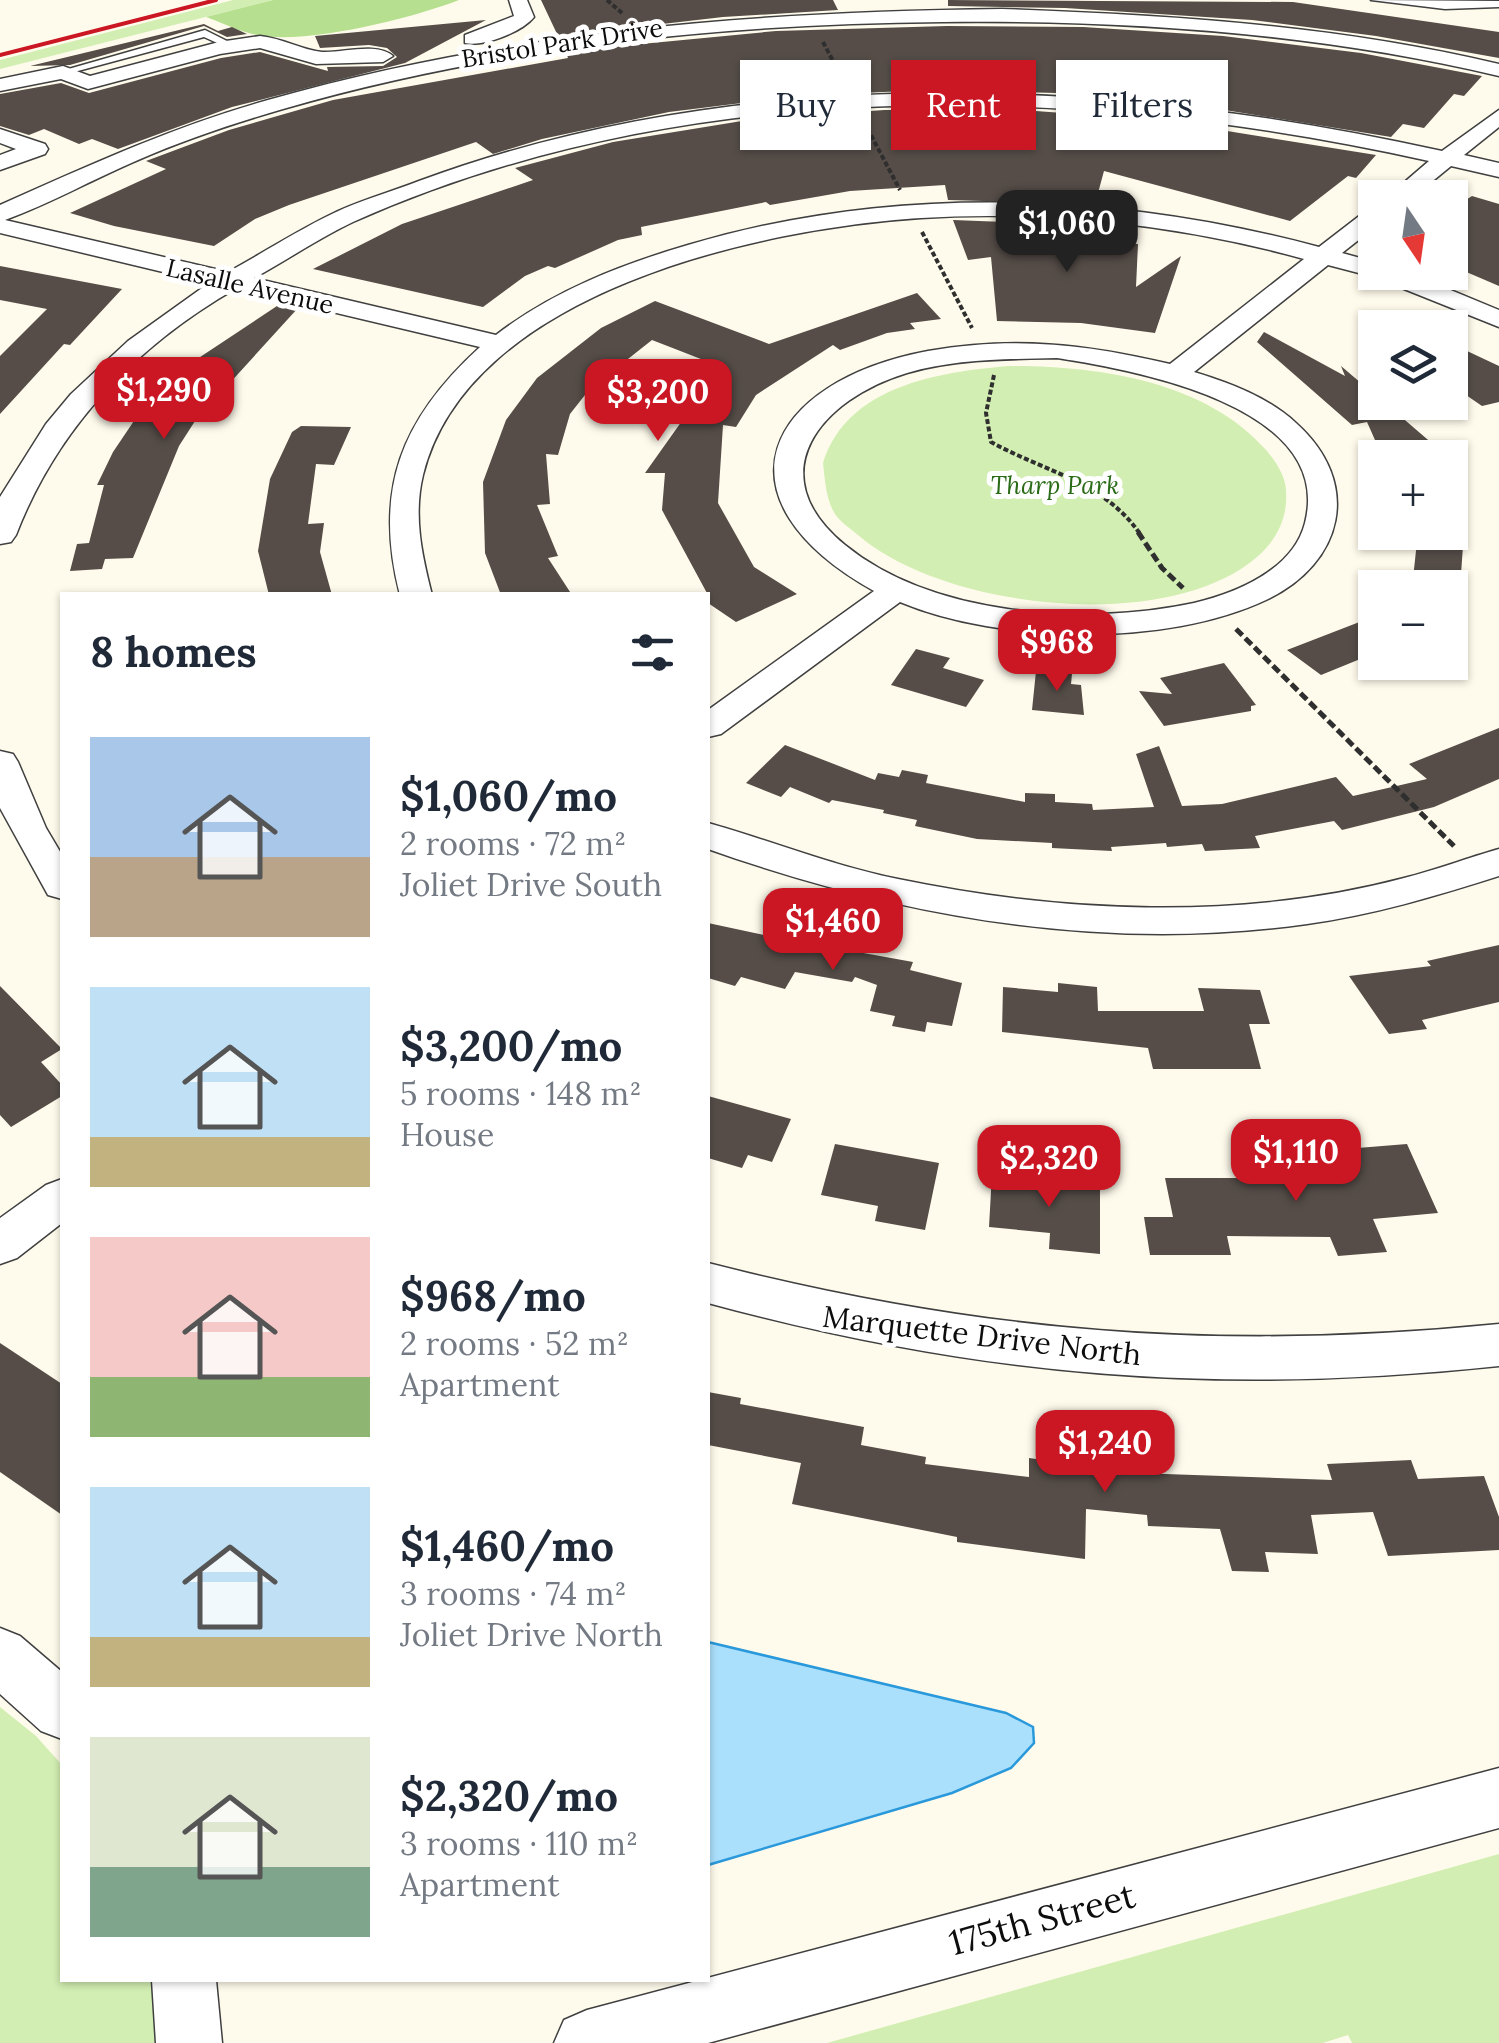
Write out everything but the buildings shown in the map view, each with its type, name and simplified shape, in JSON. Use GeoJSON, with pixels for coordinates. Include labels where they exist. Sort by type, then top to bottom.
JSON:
{"type":"FeatureCollection","features":[{"type":"Feature","properties":{"kind":"street"},"geometry":{"type":"LineString","coordinates":[[0,84],[63,72],[88,83],[230,46],[280,44],[323,59],[420,50],[464,41],[519,22],[524,17],[518,0]]}},
{"type":"Feature","properties":{"kind":"street","name":"Bristol Park Drive"},"geometry":{"type":"LineString","coordinates":[[0,214],[95,168],[266,106],[482,54],[643,29],[809,10],[1120,18],[1318,37],[1499,62]]}},
{"type":"Feature","properties":{"kind":"street"},"geometry":{"type":"LineString","coordinates":[[464,41],[482,54]]}},
{"type":"Feature","properties":{"kind":"street"},"geometry":{"type":"LineString","coordinates":[[420,50],[440,63]]}},
{"type":"Feature","properties":{"kind":"street","name":"Bristol Park Drive"},"geometry":{"type":"LineString","coordinates":[[1448,57],[1499,70]]}},
{"type":"Feature","properties":{"kind":"street"},"geometry":{"type":"LineString","coordinates":[[871,102],[1029,100],[1161,109],[1324,131],[1499,170]]}},
{"type":"Feature","properties":{"kind":"street"},"geometry":{"type":"LineString","coordinates":[[0,534],[36,460],[97,379],[227,280],[311,233],[494,163],[660,124],[740,115]]}},
{"type":"Feature","properties":{"kind":"street"},"geometry":{"type":"LineString","coordinates":[[1419,180],[1499,116]]}},
{"type":"Feature","properties":{"kind":"street"},"geometry":{"type":"LineString","coordinates":[[0,136],[95,168]]}},
{"type":"Feature","properties":{"kind":"street"},"geometry":{"type":"LineString","coordinates":[[0,164],[37,149]]}},
{"type":"Feature","properties":{"kind":"street"},"geometry":{"type":"LineString","coordinates":[[415,592],[404,548],[407,471],[424,429],[444,401],[500,344],[575,296],[685,252],[806,225],[914,212],[1093,215],[1218,231],[1358,265]]}},
{"type":"Feature","properties":{"kind":"street","name":"Lasalle Avenue"},"geometry":{"type":"LineString","coordinates":[[0,226],[500,344]]}},
{"type":"Feature","properties":{"kind":"street"},"geometry":{"type":"LineString","coordinates":[[1177,372],[1358,229]]}},
{"type":"Feature","properties":{"kind":"street"},"geometry":{"type":"LineString","coordinates":[[1427,290],[1499,319]]}},
{"type":"Feature","properties":{"kind":"street"},"geometry":{"type":"LineString","coordinates":[[1057,350],[1177,372],[1247,402],[1298,441],[1320,474],[1325,514],[1310,548],[1286,573],[1251,594],[1214,608],[1172,618],[1074,625],[998,618],[944,606],[897,589],[856,568],[823,543],[794,506],[786,468],[797,432],[830,398],[884,371],[928,358],[983,351],[1057,350]]}},
{"type":"Feature","properties":{"kind":"street"},"geometry":{"type":"LineString","coordinates":[[710,725],[897,589]]}},
{"type":"Feature","properties":{"kind":"street"},"geometry":{"type":"LineString","coordinates":[[0,762],[27,828],[60,883]]}},
{"type":"Feature","properties":{"kind":"street"},"geometry":{"type":"LineString","coordinates":[[710,837],[811,871],[882,888],[1002,909],[1108,917],[1182,919],[1317,908],[1409,890],[1489,866]]}},
{"type":"Feature","properties":{"kind":"street"},"geometry":{"type":"LineString","coordinates":[[0,1244],[60,1199]]}},
{"type":"Feature","properties":{"kind":"street","name":"Marquette Drive North"},"geometry":{"type":"LineString","coordinates":[[710,1284],[810,1312],[978,1341],[1104,1356],[1302,1360],[1499,1345]]}},
{"type":"Feature","properties":{"kind":"street"},"geometry":{"type":"LineString","coordinates":[[0,1656],[60,1708]]}},
{"type":"Feature","properties":{"kind":"street","name":"175th Street"},"geometry":{"type":"LineString","coordinates":[[587,2043],[1499,1798]]}},
{"type":"Feature","properties":{"kind":"street"},"geometry":{"type":"LineString","coordinates":[[184,1982],[189,2043]]}},
{"type":"Feature","properties":{"kind":"lane"},"geometry":{"type":"LineString","coordinates":[[1376,0],[1473,2],[1497,10]]}},
{"type":"Feature","properties":{"kind":"path"},"geometry":{"type":"LineString","coordinates":[[607,0],[630,23]]}},
{"type":"Feature","properties":{"kind":"path"},"geometry":{"type":"LineString","coordinates":[[809,10],[833,60]]}},
{"type":"Feature","properties":{"kind":"path"},"geometry":{"type":"LineString","coordinates":[[871,133],[914,212],[995,380],[986,413],[991,442],[1020,460],[1111,500],[1159,568],[1214,608],[1489,866]]}},
{"type":"Feature","properties":{"kind":"green space"},"geometry":{"type":"Polygon","coordinates":[[[233,0],[273,0],[0,69],[0,60],[233,0]]]}},
{"type":"Feature","properties":{"kind":"green space"},"geometry":{"type":"Polygon","coordinates":[[[273,0],[459,0],[388,22],[303,36],[258,35],[206,17],[273,0]]]}},
{"type":"Feature","properties":{"kind":"green space","name":"Tharp Park"},"geometry":{"type":"Polygon","coordinates":[[[1009,366],[1113,374],[1181,393],[1213,408],[1242,427],[1280,470],[1286,501],[1275,536],[1257,557],[1218,581],[1169,597],[1114,604],[1056,603],[998,595],[944,581],[896,560],[837,517],[828,496],[823,463],[835,437],[852,416],[874,400],[925,379],[1009,366]]]}},
{"type":"Feature","properties":{"kind":"green space"},"geometry":{"type":"Polygon","coordinates":[[[0,1707],[36,1736],[60,1763],[60,1982],[155,1982],[158,2043],[0,2043],[0,1707]]]}},
{"type":"Feature","properties":{"kind":"green space"},"geometry":{"type":"Polygon","coordinates":[[[1499,1854],[1499,2043],[1352,2043],[1348,2035],[1323,2043],[827,2043],[1499,1854]]]}},
{"type":"Feature","properties":{"kind":"water"},"geometry":{"type":"Polygon","coordinates":[[[710,1642],[1006,1713],[1033,1727],[1034,1743],[1011,1768],[952,1793],[710,1864],[710,1642]]]}},
{"type":"Feature","properties":{"kind":"railway"},"geometry":{"type":"LineString","coordinates":[[0,55],[216,0]]}}]}
